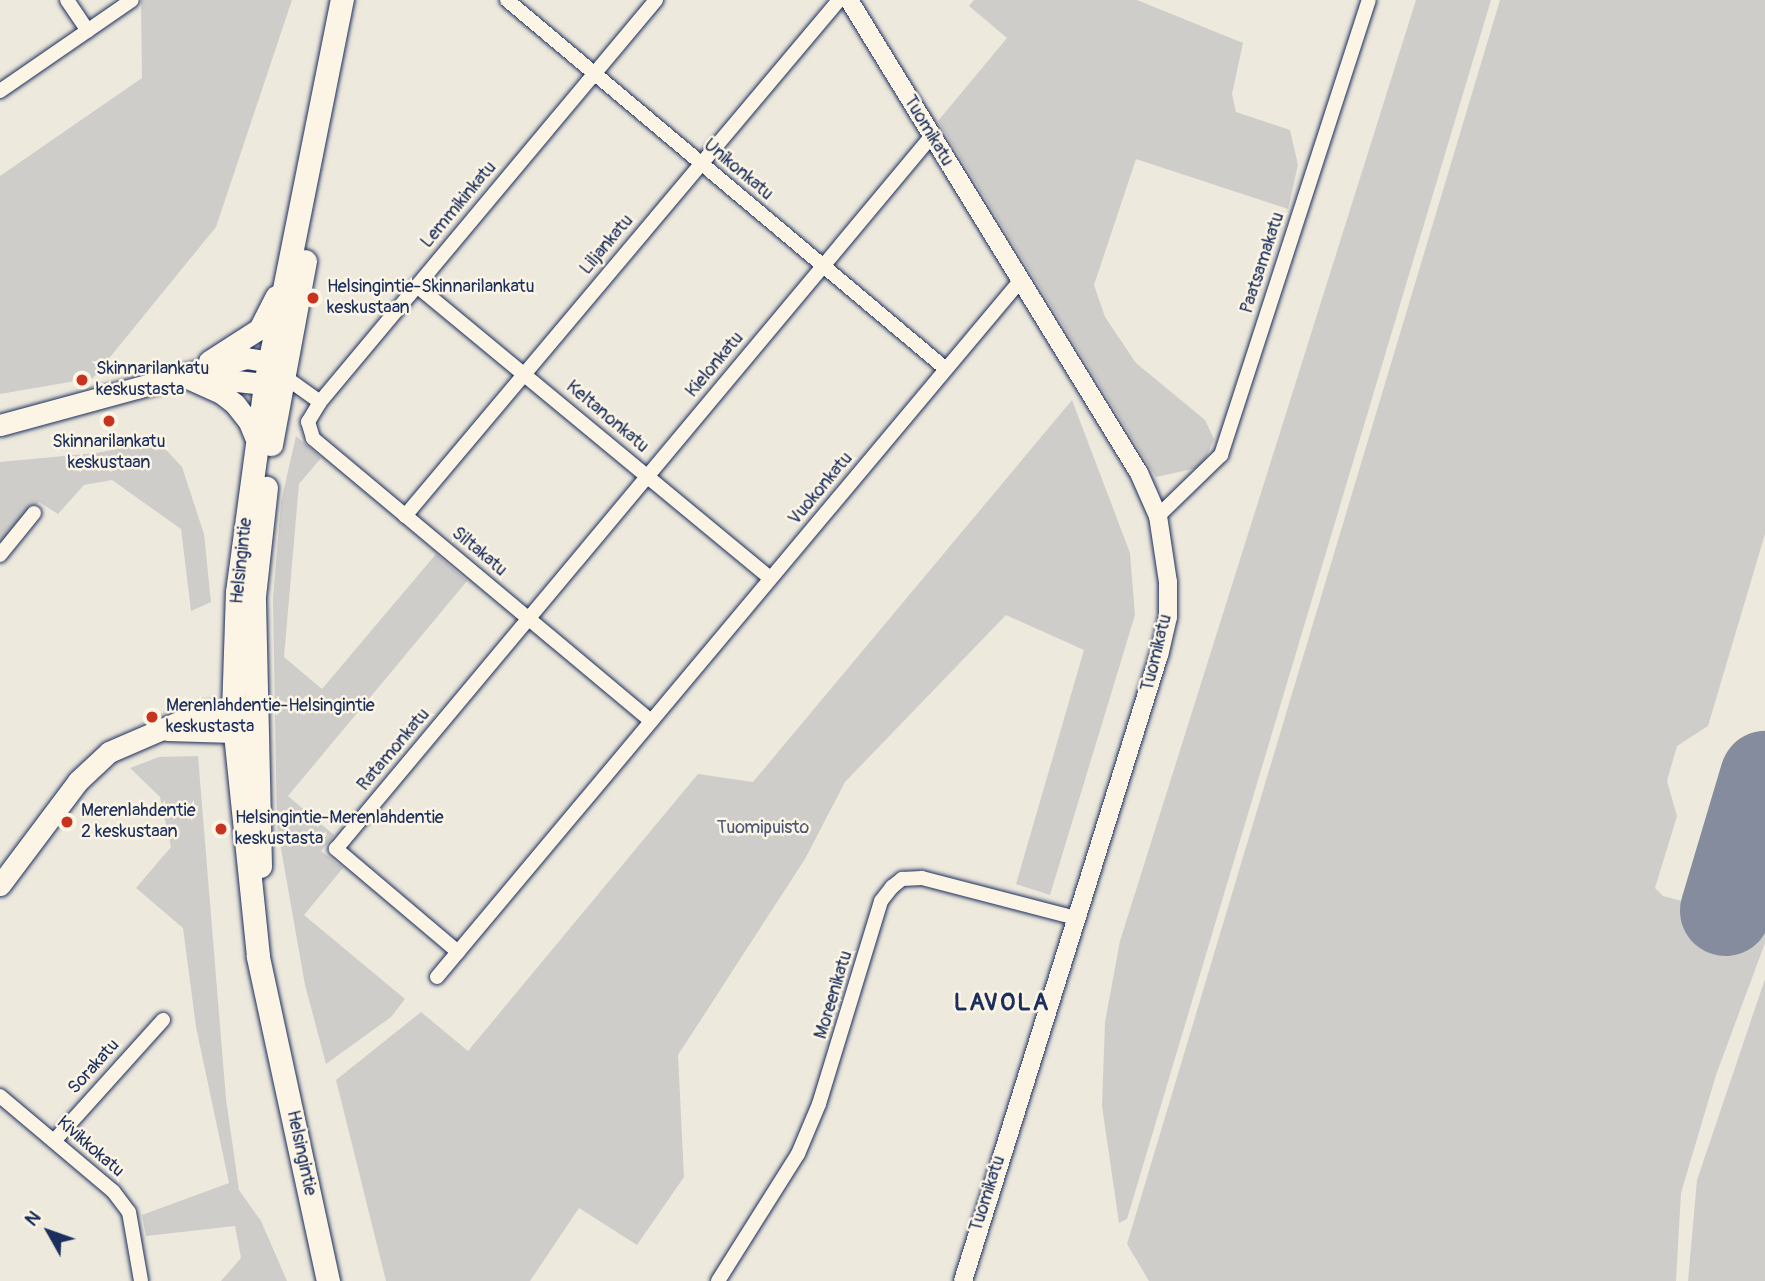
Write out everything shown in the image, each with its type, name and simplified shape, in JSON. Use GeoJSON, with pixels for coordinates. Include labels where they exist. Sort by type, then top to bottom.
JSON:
{"type":"FeatureCollection","features":[{"type":"Feature","properties":{"kind":"main road","name":"Helsingintie"},"geometry":{"type":"LineString","coordinates":[[240,721],[271,446],[274,374],[295,240],[342,0]]}},
{"type":"Feature","properties":{"kind":"main road","name":"Helsingintie"},"geometry":{"type":"LineString","coordinates":[[323,101],[300,298],[274,374],[257,442],[237,592],[240,721],[260,866],[274,1025],[328,1281]]}},
{"type":"Feature","properties":{"kind":"main road"},"geometry":{"type":"LineString","coordinates":[[183,376],[265,322],[295,240]]}},
{"type":"Feature","properties":{"kind":"main road"},"geometry":{"type":"LineString","coordinates":[[0,425],[183,376],[274,374]]}},
{"type":"Feature","properties":{"kind":"main road"},"geometry":{"type":"LineString","coordinates":[[183,376],[221,393],[235,404],[249,422],[257,442]]}},
{"type":"Feature","properties":{"kind":"main road"},"geometry":{"type":"LineString","coordinates":[[0,885],[94,765],[125,743],[167,730],[190,717],[240,721]]}},
{"type":"Feature","properties":{"kind":"street"},"geometry":{"type":"LineString","coordinates":[[67,0],[88,32]]}},
{"type":"Feature","properties":{"kind":"street"},"geometry":{"type":"LineString","coordinates":[[0,91],[132,0]]}},
{"type":"Feature","properties":{"kind":"street","name":"Unikonkatu"},"geometry":{"type":"LineString","coordinates":[[507,0],[946,369]]}},
{"type":"Feature","properties":{"kind":"street","name":"Lemmikinkatu"},"geometry":{"type":"LineString","coordinates":[[320,402],[656,0]]}},
{"type":"Feature","properties":{"kind":"street","name":"Liljankatu"},"geometry":{"type":"LineString","coordinates":[[405,516],[839,0]]}},
{"type":"Feature","properties":{"kind":"street","name":"Tuomikatu"},"geometry":{"type":"LineString","coordinates":[[849,0],[1139,473],[1158,516],[1169,598],[1165,634],[963,1281]]}},
{"type":"Feature","properties":{"kind":"street","name":"Paatsamakatu"},"geometry":{"type":"LineString","coordinates":[[1158,516],[1221,455],[1369,0]]}},
{"type":"Feature","properties":{"kind":"street","name":"Kielonkatu"},"geometry":{"type":"LineString","coordinates":[[529,619],[932,136]]}},
{"type":"Feature","properties":{"kind":"street","name":"Vuokonkatu"},"geometry":{"type":"LineString","coordinates":[[651,721],[1020,281]]}},
{"type":"Feature","properties":{"kind":"street","name":"Keltanonkatu"},"geometry":{"type":"LineString","coordinates":[[417,286],[771,579]]}},
{"type":"Feature","properties":{"kind":"street"},"geometry":{"type":"LineString","coordinates":[[274,374],[320,402]]}},
{"type":"Feature","properties":{"kind":"street","name":"Siltakatu"},"geometry":{"type":"LineString","coordinates":[[320,402],[308,422],[313,438],[651,721]]}},
{"type":"Feature","properties":{"kind":"street"},"geometry":{"type":"LineString","coordinates":[[0,555],[34,513]]}},
{"type":"Feature","properties":{"kind":"street","name":"Ratamonkatu"},"geometry":{"type":"LineString","coordinates":[[458,952],[336,849],[529,619]]}},
{"type":"Feature","properties":{"kind":"street"},"geometry":{"type":"LineString","coordinates":[[436,977],[651,721]]}},
{"type":"Feature","properties":{"kind":"street","name":"Moreenikatu"},"geometry":{"type":"LineString","coordinates":[[718,1281],[798,1154],[819,1104],[881,901],[892,887],[902,879],[922,878],[1076,918]]}},
{"type":"Feature","properties":{"kind":"street","name":"Sorakatu"},"geometry":{"type":"LineString","coordinates":[[54,1141],[163,1020]]}},
{"type":"Feature","properties":{"kind":"street","name":"Kivikkokatu"},"geometry":{"type":"LineString","coordinates":[[0,1096],[113,1191],[129,1212],[141,1281]]}},
{"type":"Feature","properties":{"kind":"green space"},"geometry":{"type":"Polygon","coordinates":[[[141,0],[292,0],[216,227],[93,378],[0,394],[0,176],[142,78],[141,0]]]}},
{"type":"Feature","properties":{"kind":"green space"},"geometry":{"type":"Polygon","coordinates":[[[974,0],[1137,0],[1243,43],[1232,94],[1236,112],[1290,130],[1298,165],[1288,209],[1136,159],[1094,285],[1105,317],[1136,363],[1205,420],[1214,439],[1202,467],[1156,477],[938,121],[1007,38],[969,6],[974,0]]]}},
{"type":"Feature","properties":{"kind":"green space"},"geometry":{"type":"Polygon","coordinates":[[[1416,0],[1491,0],[1127,1219],[1119,1223],[1102,1106],[1105,1022],[1120,941],[1416,0]]]}},
{"type":"Feature","properties":{"kind":"green space"},"geometry":{"type":"Polygon","coordinates":[[[1500,0],[1765,0],[1765,534],[1708,726],[1677,746],[1667,781],[1677,816],[1655,888],[1663,896],[1765,923],[1765,943],[1716,1075],[1681,1193],[1676,1281],[1149,1281],[1127,1244],[1500,0]]]}},
{"type":"Feature","properties":{"kind":"green space","name":"Tuomipuisto"},"geometry":{"type":"Polygon","coordinates":[[[1072,400],[1130,553],[1135,615],[1050,895],[1016,884],[1084,650],[1006,615],[845,782],[805,859],[678,1055],[684,1177],[637,1245],[579,1208],[530,1281],[386,1281],[336,1080],[421,1012],[468,1051],[698,774],[753,782],[1072,400]]]}},
{"type":"Feature","properties":{"kind":"green space"},"geometry":{"type":"Polygon","coordinates":[[[296,436],[321,458],[299,484],[284,657],[322,689],[436,554],[467,581],[288,796],[334,835],[321,851],[343,868],[304,915],[405,999],[391,1017],[326,1064],[305,985],[277,826],[273,599],[281,502],[296,436]]]}},
{"type":"Feature","properties":{"kind":"green space"},"geometry":{"type":"Polygon","coordinates":[[[158,441],[182,467],[204,534],[211,602],[191,611],[181,529],[112,480],[84,485],[58,514],[39,502],[0,548],[0,462],[96,453],[158,441]]]}},
{"type":"Feature","properties":{"kind":"green space"},"geometry":{"type":"Polygon","coordinates":[[[198,756],[226,1099],[239,1190],[261,1221],[287,1281],[221,1281],[241,1258],[235,1226],[146,1236],[142,1215],[229,1183],[196,1027],[183,928],[136,888],[171,847],[160,797],[130,768],[159,757],[198,756]]]}},
{"type":"Feature","properties":{"kind":"green space"},"geometry":{"type":"Polygon","coordinates":[[[1765,979],[1765,1281],[1688,1281],[1697,1180],[1765,979]]]}},
{"type":"Feature","properties":{"kind":"runway"},"geometry":{"type":"LineString","coordinates":[[1725,910],[1765,776]]}},
{"type":"Feature","properties":{"kind":"place","name":"Helsingintie-Skinnarilankatu keskustaan"},"geometry":{"type":"Point","coordinates":[313,298]}},
{"type":"Feature","properties":{"kind":"place","name":"Skinnarilankatu keskustasta"},"geometry":{"type":"Point","coordinates":[82,380]}},
{"type":"Feature","properties":{"kind":"place","name":"Skinnarilankatu keskustaan"},"geometry":{"type":"Point","coordinates":[109,421]}},
{"type":"Feature","properties":{"kind":"place","name":"Merenlahdentie-Helsingintie keskustasta"},"geometry":{"type":"Point","coordinates":[152,717]}},
{"type":"Feature","properties":{"kind":"place","name":"Merenlahdentie 2 keskustaan"},"geometry":{"type":"Point","coordinates":[67,822]}},
{"type":"Feature","properties":{"kind":"place","name":"Helsingintie-Merenlahdentie keskustasta"},"geometry":{"type":"Point","coordinates":[221,829]}},
{"type":"Feature","properties":{"kind":"district","name":"LAVOLA"},"geometry":{"type":"Point","coordinates":[1002,1003]}}]}
